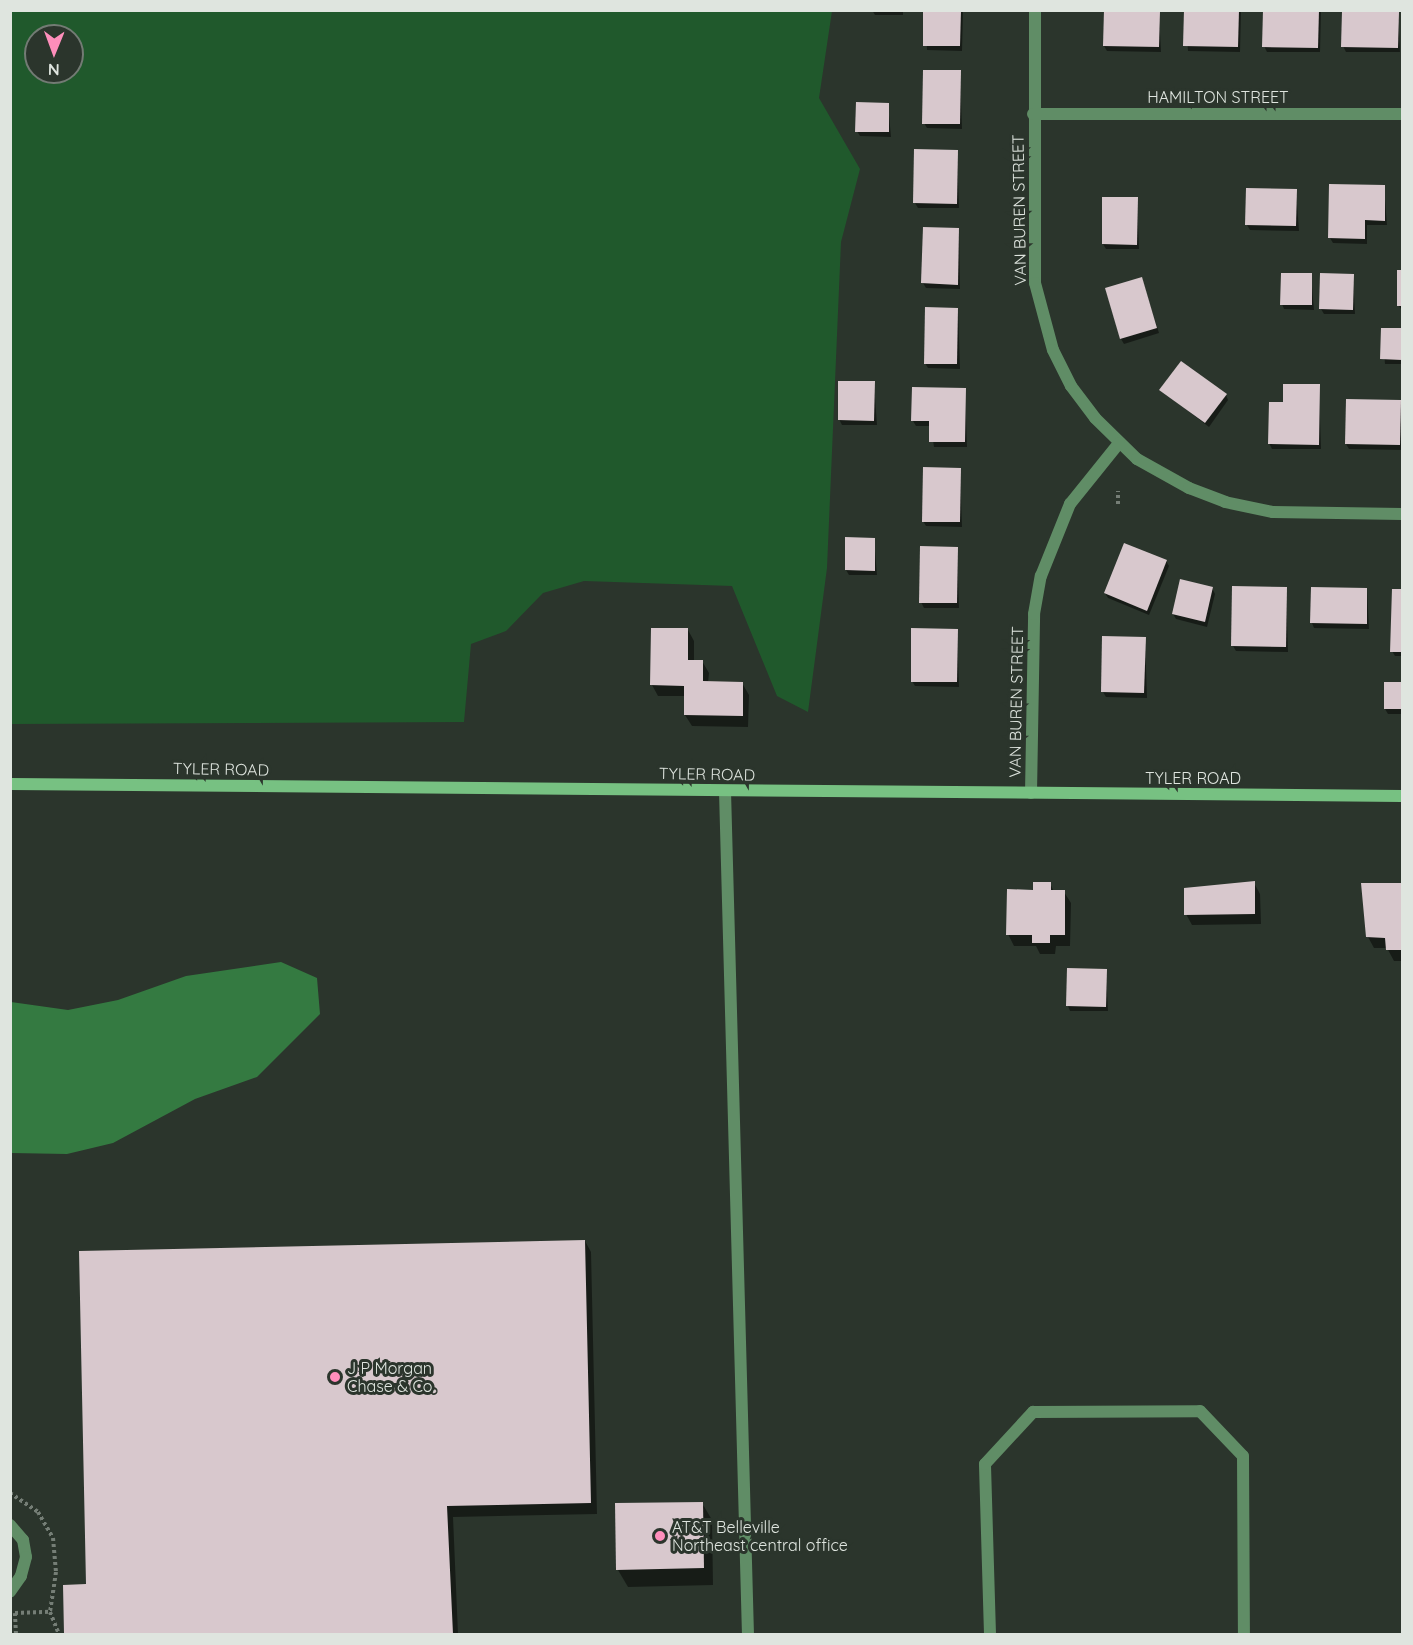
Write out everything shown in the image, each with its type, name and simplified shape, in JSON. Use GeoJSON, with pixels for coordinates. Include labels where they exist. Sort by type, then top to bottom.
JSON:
{"type":"FeatureCollection","features":[{"type":"Feature","properties":{"kind":"street","name":"VAN BUREN STREET"},"geometry":{"type":"LineString","coordinates":[[1031,794],[1034,615],[1041,576],[1070,504],[1119,443],[1071,386],[1041,313],[1033,253],[1035,10]]}},
{"type":"Feature","properties":{"kind":"street","name":"HAMILTON STREET"},"geometry":{"type":"LineString","coordinates":[[1033,114],[1402,114]]}},
{"type":"Feature","properties":{"kind":"street"},"geometry":{"type":"LineString","coordinates":[[1119,443],[1189,488],[1225,502],[1273,512],[1402,514]]}},
{"type":"Feature","properties":{"kind":"street","name":"TYLER ROAD"},"geometry":{"type":"LineString","coordinates":[[10,784],[1402,796]]}},
{"type":"Feature","properties":{"kind":"street"},"geometry":{"type":"LineString","coordinates":[[725,790],[748,1635]]}},
{"type":"Feature","properties":{"kind":"street"},"geometry":{"type":"LineString","coordinates":[[990,1635],[985,1464],[1033,1412],[1200,1411],[1243,1456],[1244,1635]]}},
{"type":"Feature","properties":{"kind":"street"},"geometry":{"type":"LineString","coordinates":[[10,1525],[23,1540],[26,1557],[21,1576],[10,1592]]}},
{"type":"Feature","properties":{"kind":"path"},"geometry":{"type":"LineString","coordinates":[[1118,491],[1118,504]]}},
{"type":"Feature","properties":{"kind":"path"},"geometry":{"type":"LineString","coordinates":[[16,1635],[15,1612],[50,1612]]}},
{"type":"Feature","properties":{"kind":"shaded area"},"geometry":{"type":"Polygon","coordinates":[[[10,11],[832,11],[819,98],[860,169],[841,242],[827,568],[808,712],[777,696],[732,586],[584,581],[543,593],[506,631],[471,644],[464,722],[11,724],[10,11]]]}},
{"type":"Feature","properties":{"kind":"shaded area"},"geometry":{"type":"Polygon","coordinates":[[[281,962],[317,978],[320,1014],[257,1077],[195,1099],[113,1143],[67,1154],[11,1153],[11,1002],[68,1010],[118,1000],[186,976],[281,962]]]}},
{"type":"Feature","properties":{"kind":"building"},"geometry":{"type":"Polygon","coordinates":[[[923,10],[961,10],[960,46],[923,46],[923,10]]]}},
{"type":"Feature","properties":{"kind":"building"},"geometry":{"type":"Polygon","coordinates":[[[1104,10],[1160,11],[1159,47],[1103,46],[1104,10]]]}},
{"type":"Feature","properties":{"kind":"building"},"geometry":{"type":"Polygon","coordinates":[[[1184,10],[1239,10],[1238,47],[1183,46],[1184,10]]]}},
{"type":"Feature","properties":{"kind":"building"},"geometry":{"type":"Polygon","coordinates":[[[1263,10],[1319,10],[1318,48],[1262,47],[1263,10]]]}},
{"type":"Feature","properties":{"kind":"building"},"geometry":{"type":"Polygon","coordinates":[[[1342,11],[1399,12],[1398,48],[1341,47],[1342,11]]]}},
{"type":"Feature","properties":{"kind":"building"},"geometry":{"type":"Polygon","coordinates":[[[923,70],[961,70],[960,124],[922,124],[923,70]]]}},
{"type":"Feature","properties":{"kind":"building"},"geometry":{"type":"Polygon","coordinates":[[[856,102],[889,103],[889,132],[855,132],[856,102]]]}},
{"type":"Feature","properties":{"kind":"building"},"geometry":{"type":"Polygon","coordinates":[[[914,149],[958,150],[957,204],[913,203],[914,149]]]}},
{"type":"Feature","properties":{"kind":"building"},"geometry":{"type":"Polygon","coordinates":[[[1329,184],[1385,185],[1385,221],[1365,220],[1365,239],[1328,238],[1329,184]]]}},
{"type":"Feature","properties":{"kind":"building"},"geometry":{"type":"Polygon","coordinates":[[[1246,188],[1297,189],[1296,226],[1245,225],[1246,188]]]}},
{"type":"Feature","properties":{"kind":"building"},"geometry":{"type":"Polygon","coordinates":[[[1102,197],[1138,197],[1137,245],[1102,244],[1102,197]]]}},
{"type":"Feature","properties":{"kind":"building"},"geometry":{"type":"Polygon","coordinates":[[[923,227],[959,228],[958,285],[921,283],[923,227]]]}},
{"type":"Feature","properties":{"kind":"building"},"geometry":{"type":"Polygon","coordinates":[[[1397,270],[1402,270],[1402,306],[1397,306],[1397,270]]]}},
{"type":"Feature","properties":{"kind":"building"},"geometry":{"type":"Polygon","coordinates":[[[1281,273],[1312,273],[1312,305],[1280,305],[1281,273]]]}},
{"type":"Feature","properties":{"kind":"building"},"geometry":{"type":"Polygon","coordinates":[[[1320,273],[1354,274],[1353,310],[1319,309],[1320,273]]]}},
{"type":"Feature","properties":{"kind":"building"},"geometry":{"type":"Polygon","coordinates":[[[1142,277],[1157,328],[1120,339],[1105,288],[1142,277]]]}},
{"type":"Feature","properties":{"kind":"building"},"geometry":{"type":"Polygon","coordinates":[[[925,307],[958,308],[957,364],[924,364],[925,307]]]}},
{"type":"Feature","properties":{"kind":"building"},"geometry":{"type":"Polygon","coordinates":[[[1381,328],[1402,328],[1402,360],[1380,359],[1381,328]]]}},
{"type":"Feature","properties":{"kind":"building"},"geometry":{"type":"Polygon","coordinates":[[[1181,361],[1227,394],[1205,423],[1159,390],[1181,361]]]}},
{"type":"Feature","properties":{"kind":"building"},"geometry":{"type":"Polygon","coordinates":[[[838,381],[875,381],[874,421],[838,420],[838,381]]]}},
{"type":"Feature","properties":{"kind":"building"},"geometry":{"type":"Polygon","coordinates":[[[1283,384],[1320,384],[1319,445],[1268,444],[1269,402],[1283,402],[1283,384]]]}},
{"type":"Feature","properties":{"kind":"building"},"geometry":{"type":"Polygon","coordinates":[[[912,387],[966,388],[965,442],[929,442],[929,421],[911,421],[912,387]]]}},
{"type":"Feature","properties":{"kind":"building"},"geometry":{"type":"Polygon","coordinates":[[[1346,399],[1401,400],[1400,445],[1345,444],[1346,399]]]}},
{"type":"Feature","properties":{"kind":"building"},"geometry":{"type":"Polygon","coordinates":[[[923,467],[961,468],[960,522],[922,522],[923,467]]]}},
{"type":"Feature","properties":{"kind":"building"},"geometry":{"type":"Polygon","coordinates":[[[845,537],[875,538],[875,571],[845,570],[845,537]]]}},
{"type":"Feature","properties":{"kind":"building"},"geometry":{"type":"Polygon","coordinates":[[[1124,543],[1167,560],[1147,611],[1104,593],[1124,543]]]}},
{"type":"Feature","properties":{"kind":"building"},"geometry":{"type":"Polygon","coordinates":[[[920,546],[958,547],[957,603],[919,603],[920,546]]]}},
{"type":"Feature","properties":{"kind":"building"},"geometry":{"type":"Polygon","coordinates":[[[1180,579],[1213,587],[1205,622],[1172,614],[1180,579]]]}},
{"type":"Feature","properties":{"kind":"building"},"geometry":{"type":"Polygon","coordinates":[[[1232,586],[1287,587],[1286,647],[1231,646],[1232,586]]]}},
{"type":"Feature","properties":{"kind":"building"},"geometry":{"type":"Polygon","coordinates":[[[1311,587],[1367,588],[1367,624],[1310,623],[1311,587]]]}},
{"type":"Feature","properties":{"kind":"building"},"geometry":{"type":"Polygon","coordinates":[[[1392,589],[1402,589],[1402,652],[1390,652],[1392,589]]]}},
{"type":"Feature","properties":{"kind":"building"},"geometry":{"type":"Polygon","coordinates":[[[651,628],[688,628],[688,660],[703,660],[703,681],[743,682],[743,716],[684,715],[684,686],[650,685],[651,628]]]}},
{"type":"Feature","properties":{"kind":"building"},"geometry":{"type":"Polygon","coordinates":[[[911,628],[958,629],[957,682],[911,682],[911,628]]]}},
{"type":"Feature","properties":{"kind":"building"},"geometry":{"type":"Polygon","coordinates":[[[1102,636],[1146,637],[1144,693],[1101,692],[1102,636]]]}},
{"type":"Feature","properties":{"kind":"building"},"geometry":{"type":"Polygon","coordinates":[[[1384,682],[1402,682],[1402,709],[1384,709],[1384,682]]]}},
{"type":"Feature","properties":{"kind":"building"},"geometry":{"type":"Polygon","coordinates":[[[1255,881],[1255,914],[1184,915],[1184,888],[1255,881]]]}},
{"type":"Feature","properties":{"kind":"building"},"geometry":{"type":"Polygon","coordinates":[[[1033,882],[1051,882],[1051,890],[1065,890],[1065,935],[1050,935],[1050,943],[1032,943],[1032,935],[1006,935],[1007,889],[1033,890],[1033,882]]]}},
{"type":"Feature","properties":{"kind":"building"},"geometry":{"type":"Polygon","coordinates":[[[1361,883],[1402,883],[1402,950],[1386,950],[1385,938],[1366,937],[1361,883]]]}},
{"type":"Feature","properties":{"kind":"building"},"geometry":{"type":"Polygon","coordinates":[[[1067,968],[1107,969],[1106,1007],[1066,1006],[1067,968]]]}},
{"type":"Feature","properties":{"kind":"building","name":"J P Morgan Chase & Co."},"geometry":{"type":"Polygon","coordinates":[[[585,1240],[591,1503],[447,1506],[453,1634],[64,1634],[63,1585],[86,1584],[79,1251],[585,1240]]]}},
{"type":"Feature","properties":{"kind":"building","name":"AT&T Belleville Northeast central office"},"geometry":{"type":"Polygon","coordinates":[[[703,1502],[704,1568],[616,1570],[615,1503],[703,1502]]]}},
{"type":"Feature","properties":{"kind":"place","name":"J P Morgan Chase & Co."},"geometry":{"type":"Point","coordinates":[335,1377]}},
{"type":"Feature","properties":{"kind":"place","name":"AT&T Belleville Northeast central office"},"geometry":{"type":"Point","coordinates":[660,1536]}}]}
